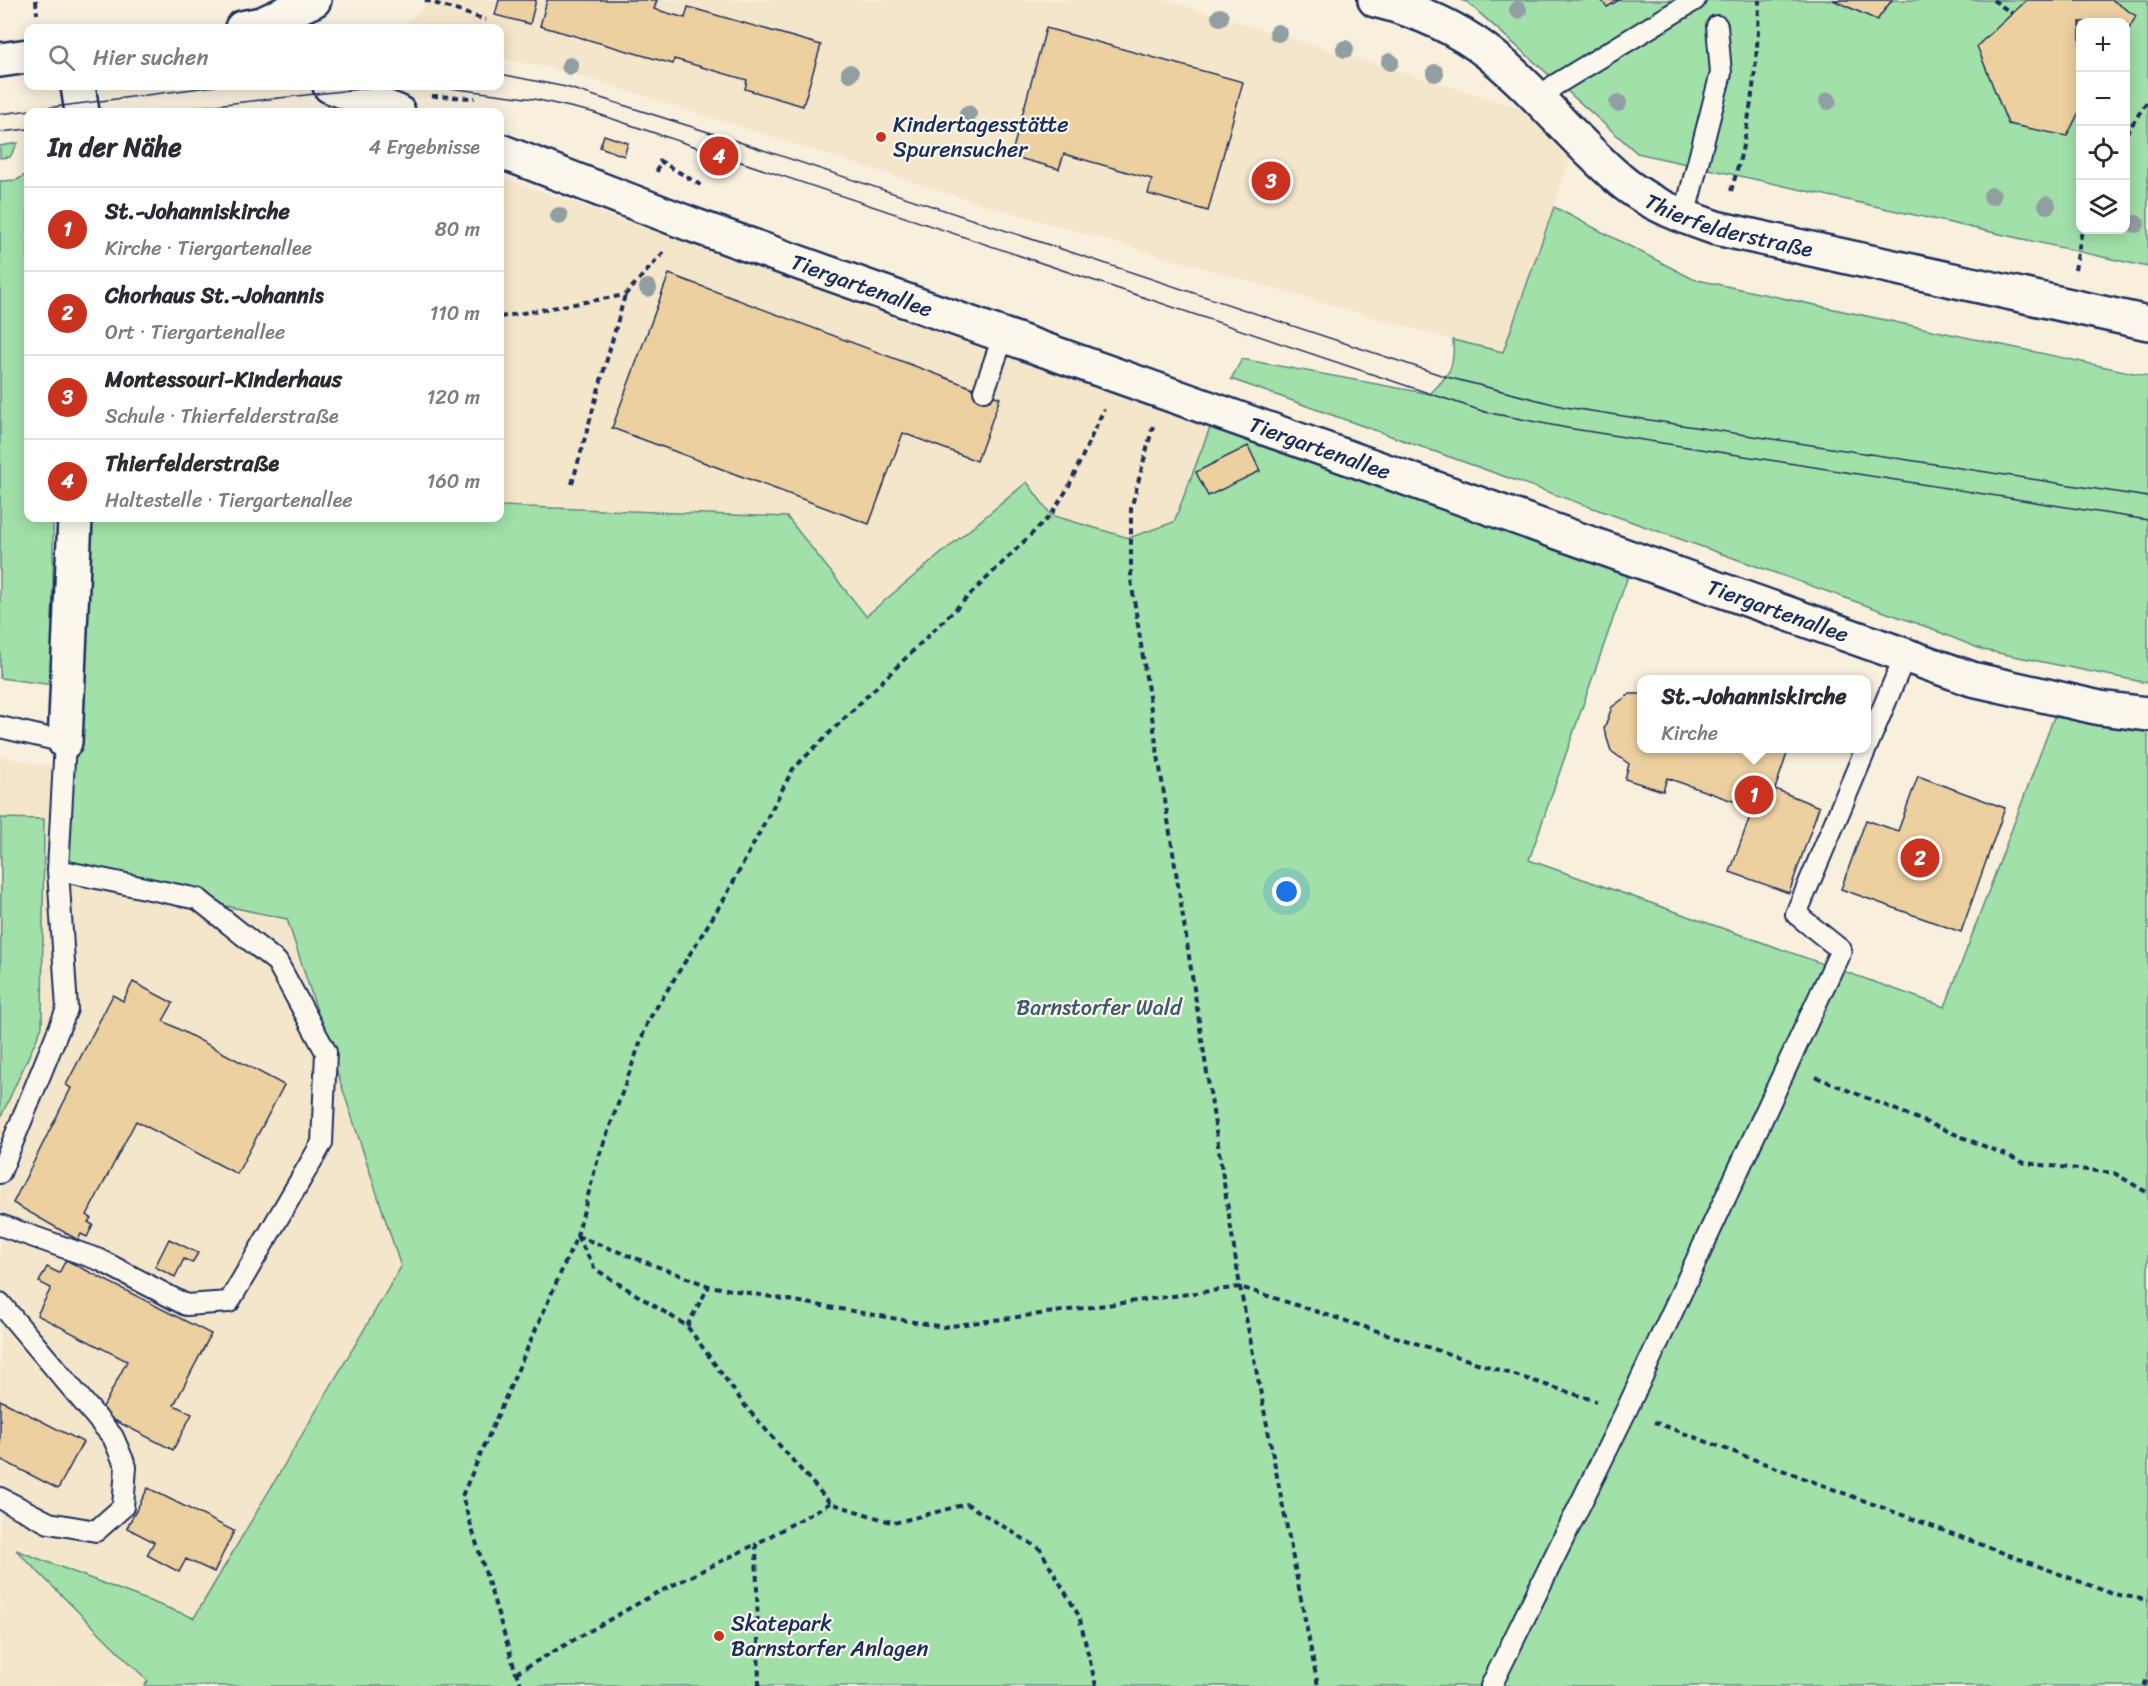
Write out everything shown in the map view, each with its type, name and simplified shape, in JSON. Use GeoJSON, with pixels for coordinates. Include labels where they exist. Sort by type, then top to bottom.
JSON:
{"type":"FeatureCollection","features":[{"type":"Feature","properties":{"kind":"street"},"geometry":{"type":"LineString","coordinates":[[262,24],[314,0]]}},
{"type":"Feature","properties":{"kind":"street","name":"Thierfelderstraße"},"geometry":{"type":"LineString","coordinates":[[1375,0],[1412,9],[1451,29],[1490,54],[1626,185],[1684,217],[1716,228],[2148,323]]}},
{"type":"Feature","properties":{"kind":"street"},"geometry":{"type":"LineString","coordinates":[[0,60],[24,57]]}},
{"type":"Feature","properties":{"kind":"street"},"geometry":{"type":"LineString","coordinates":[[79,90],[81,108]]}},
{"type":"Feature","properties":{"kind":"street"},"geometry":{"type":"LineString","coordinates":[[340,90],[388,108]]}},
{"type":"Feature","properties":{"kind":"street","name":"Tiergartenallee"},"geometry":{"type":"LineString","coordinates":[[504,153],[690,224],[1972,679],[2100,708],[2148,714]]}},
{"type":"Feature","properties":{"kind":"street"},"geometry":{"type":"LineString","coordinates":[[65,742],[75,522]]}},
{"type":"Feature","properties":{"kind":"lane"},"geometry":{"type":"LineString","coordinates":[[1537,100],[1555,85],[1695,0]]}},
{"type":"Feature","properties":{"kind":"lane"},"geometry":{"type":"LineString","coordinates":[[1684,217],[1721,73],[1717,26]]}},
{"type":"Feature","properties":{"kind":"lane"},"geometry":{"type":"LineString","coordinates":[[984,391],[1004,334]]}},
{"type":"Feature","properties":{"kind":"lane"},"geometry":{"type":"LineString","coordinates":[[1871,736],[1905,656]]}},
{"type":"Feature","properties":{"kind":"lane"},"geometry":{"type":"LineString","coordinates":[[0,727],[65,742],[58,870],[67,1009],[0,1173]]}},
{"type":"Feature","properties":{"kind":"lane"},"geometry":{"type":"LineString","coordinates":[[1491,1686],[1626,1411],[1841,950],[1796,914],[1864,753]]}},
{"type":"Feature","properties":{"kind":"lane"},"geometry":{"type":"LineString","coordinates":[[0,1225],[100,1260],[186,1305],[229,1302],[322,1143],[326,1052],[277,962],[198,899],[58,870]]}},
{"type":"Feature","properties":{"kind":"lane"},"geometry":{"type":"LineString","coordinates":[[0,1303],[113,1437],[126,1467],[123,1507],[96,1532],[49,1523],[0,1498]]}},
{"type":"Feature","properties":{"kind":"path"},"geometry":{"type":"LineString","coordinates":[[36,0],[37,14]]}},
{"type":"Feature","properties":{"kind":"path"},"geometry":{"type":"LineString","coordinates":[[425,0],[486,20]]}},
{"type":"Feature","properties":{"kind":"path"},"geometry":{"type":"LineString","coordinates":[[1993,0],[2013,14]]}},
{"type":"Feature","properties":{"kind":"path"},"geometry":{"type":"LineString","coordinates":[[2130,128],[2148,100]]}},
{"type":"Feature","properties":{"kind":"path"},"geometry":{"type":"LineString","coordinates":[[657,174],[660,161]]}},
{"type":"Feature","properties":{"kind":"path"},"geometry":{"type":"LineString","coordinates":[[572,484],[625,295],[690,224]]}},
{"type":"Feature","properties":{"kind":"path"},"geometry":{"type":"LineString","coordinates":[[504,316],[625,295]]}},
{"type":"Feature","properties":{"kind":"path"},"geometry":{"type":"LineString","coordinates":[[522,1686],[516,1673],[462,1496],[577,1236],[597,1162],[648,1021],[726,896],[793,769],[1052,514],[1095,434],[1108,400],[1114,374]]}},
{"type":"Feature","properties":{"kind":"path"},"geometry":{"type":"LineString","coordinates":[[1162,390],[1131,509],[1131,580],[1240,1287],[1318,1686]]}},
{"type":"Feature","properties":{"kind":"path"},"geometry":{"type":"LineString","coordinates":[[1787,1065],[2025,1163],[2114,1173],[2148,1194]]}},
{"type":"Feature","properties":{"kind":"path"},"geometry":{"type":"LineString","coordinates":[[577,1236],[709,1286],[943,1327],[1240,1287],[1626,1411],[2114,1594],[2148,1599]]}},
{"type":"Feature","properties":{"kind":"path"},"geometry":{"type":"LineString","coordinates":[[577,1236],[595,1269],[687,1326],[746,1407],[830,1503],[894,1523],[967,1504],[1040,1550],[1079,1616],[1096,1686]]}},
{"type":"Feature","properties":{"kind":"path"},"geometry":{"type":"LineString","coordinates":[[687,1326],[709,1286]]}},
{"type":"Feature","properties":{"kind":"path"},"geometry":{"type":"LineString","coordinates":[[516,1673],[651,1596],[756,1544],[830,1503]]}},
{"type":"Feature","properties":{"kind":"path"},"geometry":{"type":"LineString","coordinates":[[756,1544],[759,1686]]}},
{"type":"Feature","properties":{"kind":"path"},"geometry":{"type":"LineString","coordinates":[[2144,1686],[2148,1676]]}},
{"type":"Feature","properties":{"kind":"shaded area"},"geometry":{"type":"Polygon","coordinates":[[[431,0],[1165,0],[1527,110],[1570,160],[1503,352],[1453,340],[975,202],[566,71],[504,59],[504,24],[406,24],[431,0]]]}},
{"type":"Feature","properties":{"kind":"shaded area"},"geometry":{"type":"Polygon","coordinates":[[[504,178],[1211,425],[1174,522],[1129,538],[1051,515],[1027,482],[866,617],[287,919],[401,1267],[194,1618],[17,1551],[149,1681],[144,1686],[0,1686],[0,756],[73,771],[493,522],[504,522],[504,178]]]}},
{"type":"Feature","properties":{"kind":"green space"},"geometry":{"type":"Polygon","coordinates":[[[1460,0],[2148,0],[2148,267],[1637,153],[1467,2],[1460,0]]]}},
{"type":"Feature","properties":{"kind":"green space"},"geometry":{"type":"Polygon","coordinates":[[[18,143],[10,157],[0,158],[0,146],[18,143]]]}},
{"type":"Feature","properties":{"kind":"green space"},"geometry":{"type":"Polygon","coordinates":[[[24,176],[24,522],[53,522],[53,685],[0,678],[0,181],[17,180],[24,176]]]}},
{"type":"Feature","properties":{"kind":"green space"},"geometry":{"type":"Polygon","coordinates":[[[1554,207],[1693,279],[2148,376],[2148,683],[1983,650],[1924,626],[1231,379],[1242,359],[1430,394],[1442,381],[1452,364],[1453,340],[1503,352],[1554,207]]]}},
{"type":"Feature","properties":{"kind":"green space","name":"Barnstorfer Wald"},"geometry":{"type":"Polygon","coordinates":[[[1211,425],[1629,573],[1529,860],[1945,1007],[2054,717],[2148,728],[2148,1686],[144,1686],[148,1681],[16,1550],[194,1618],[401,1267],[287,919],[58,870],[75,522],[504,522],[504,506],[787,517],[866,616],[1027,482],[1051,515],[1129,538],[1174,522],[1211,425]]]}},
{"type":"Feature","properties":{"kind":"green space"},"geometry":{"type":"Polygon","coordinates":[[[1,818],[44,819],[42,1027],[0,1119],[1,818]]]}},
{"type":"Feature","properties":{"kind":"building"},"geometry":{"type":"Polygon","coordinates":[[[499,0],[536,0],[530,24],[495,15],[499,0]]]}},
{"type":"Feature","properties":{"kind":"building"},"geometry":{"type":"Polygon","coordinates":[[[547,0],[657,0],[654,9],[685,18],[688,7],[821,45],[803,106],[745,89],[747,80],[674,59],[673,64],[540,26],[547,0]]]}},
{"type":"Feature","properties":{"kind":"building"},"geometry":{"type":"Polygon","coordinates":[[[1601,0],[1619,0],[1607,7],[1601,0]]]}},
{"type":"Feature","properties":{"kind":"building"},"geometry":{"type":"Polygon","coordinates":[[[1833,0],[1892,0],[1877,20],[1833,0]]]}},
{"type":"Feature","properties":{"kind":"building"},"geometry":{"type":"Polygon","coordinates":[[[2027,0],[2112,0],[2136,16],[2130,27],[2130,18],[2076,18],[2076,118],[2067,136],[2008,124],[1977,46],[2027,0]]]}},
{"type":"Feature","properties":{"kind":"building"},"geometry":{"type":"Polygon","coordinates":[[[1046,28],[1243,82],[1208,211],[1148,194],[1152,179],[1064,154],[1059,169],[1011,156],[1046,28]]]}},
{"type":"Feature","properties":{"kind":"building"},"geometry":{"type":"Polygon","coordinates":[[[604,135],[628,143],[624,156],[600,147],[604,135]]]}},
{"type":"Feature","properties":{"kind":"building"},"geometry":{"type":"Polygon","coordinates":[[[669,274],[1000,398],[977,461],[903,433],[869,524],[612,428],[669,274]]]}},
{"type":"Feature","properties":{"kind":"building"},"geometry":{"type":"Polygon","coordinates":[[[1248,446],[1260,471],[1208,496],[1196,472],[1248,446]]]}},
{"type":"Feature","properties":{"kind":"building"},"geometry":{"type":"Polygon","coordinates":[[[1630,694],[1637,694],[1637,753],[1787,753],[1775,789],[1819,807],[1789,893],[1730,872],[1753,808],[1667,778],[1663,791],[1625,779],[1629,764],[1611,751],[1604,729],[1612,707],[1630,694]]]}},
{"type":"Feature","properties":{"kind":"building"},"geometry":{"type":"Polygon","coordinates":[[[1918,776],[2005,808],[1961,932],[1841,889],[1866,820],[1898,831],[1918,776]]]}},
{"type":"Feature","properties":{"kind":"building"},"geometry":{"type":"Polygon","coordinates":[[[133,982],[173,1003],[163,1021],[284,1085],[237,1174],[136,1121],[87,1215],[91,1218],[88,1222],[93,1225],[87,1237],[81,1234],[78,1240],[13,1203],[71,1088],[66,1085],[113,995],[123,1001],[133,982]]]}},
{"type":"Feature","properties":{"kind":"building"},"geometry":{"type":"Polygon","coordinates":[[[169,1239],[198,1253],[192,1263],[184,1259],[175,1277],[155,1267],[169,1239]]]}},
{"type":"Feature","properties":{"kind":"building"},"geometry":{"type":"Polygon","coordinates":[[[66,1260],[211,1334],[174,1405],[192,1414],[173,1450],[100,1413],[127,1361],[37,1315],[51,1288],[39,1282],[47,1267],[59,1273],[66,1260]]]}},
{"type":"Feature","properties":{"kind":"building"},"geometry":{"type":"Polygon","coordinates":[[[0,1400],[83,1442],[58,1489],[0,1459],[0,1400]]]}},
{"type":"Feature","properties":{"kind":"building"},"geometry":{"type":"Polygon","coordinates":[[[148,1488],[234,1531],[214,1572],[186,1559],[179,1572],[147,1555],[154,1542],[127,1528],[148,1488]]]}},
{"type":"Feature","properties":{"kind":"tram line"},"geometry":{"type":"LineString","coordinates":[[504,75],[566,87],[724,137],[1447,377],[1565,407],[2148,497]]}},
{"type":"Feature","properties":{"kind":"tram line"},"geometry":{"type":"LineString","coordinates":[[46,108],[185,90]]}},
{"type":"Feature","properties":{"kind":"tram line"},"geometry":{"type":"LineString","coordinates":[[187,108],[352,90]]}},
{"type":"Feature","properties":{"kind":"tram line"},"geometry":{"type":"LineString","coordinates":[[464,90],[534,99],[592,112],[1485,412],[1567,428],[2148,520]]}},
{"type":"Feature","properties":{"kind":"tram line"},"geometry":{"type":"LineString","coordinates":[[0,114],[24,111]]}},
{"type":"Feature","properties":{"kind":"tram line"},"geometry":{"type":"LineString","coordinates":[[0,132],[24,129]]}},
{"type":"Feature","properties":{"kind":"place","name":"Kindertagesstätte Spurensucher"},"geometry":{"type":"Point","coordinates":[881,137]}},
{"type":"Feature","properties":{"kind":"place","name":"Thierfelderstraße"},"geometry":{"type":"Point","coordinates":[719,156]}},
{"type":"Feature","properties":{"kind":"place","name":"Montessouri-Kinderhaus"},"geometry":{"type":"Point","coordinates":[1271,181]}},
{"type":"Feature","properties":{"kind":"place","name":"St.-Johanniskirche"},"geometry":{"type":"Point","coordinates":[1754,795]}},
{"type":"Feature","properties":{"kind":"place","name":"Chorhaus St.-Johannis"},"geometry":{"type":"Point","coordinates":[1920,858]}},
{"type":"Feature","properties":{"kind":"place","name":"Skatepark Barnstorfer Anlagen"},"geometry":{"type":"Point","coordinates":[719,1636]}}]}
